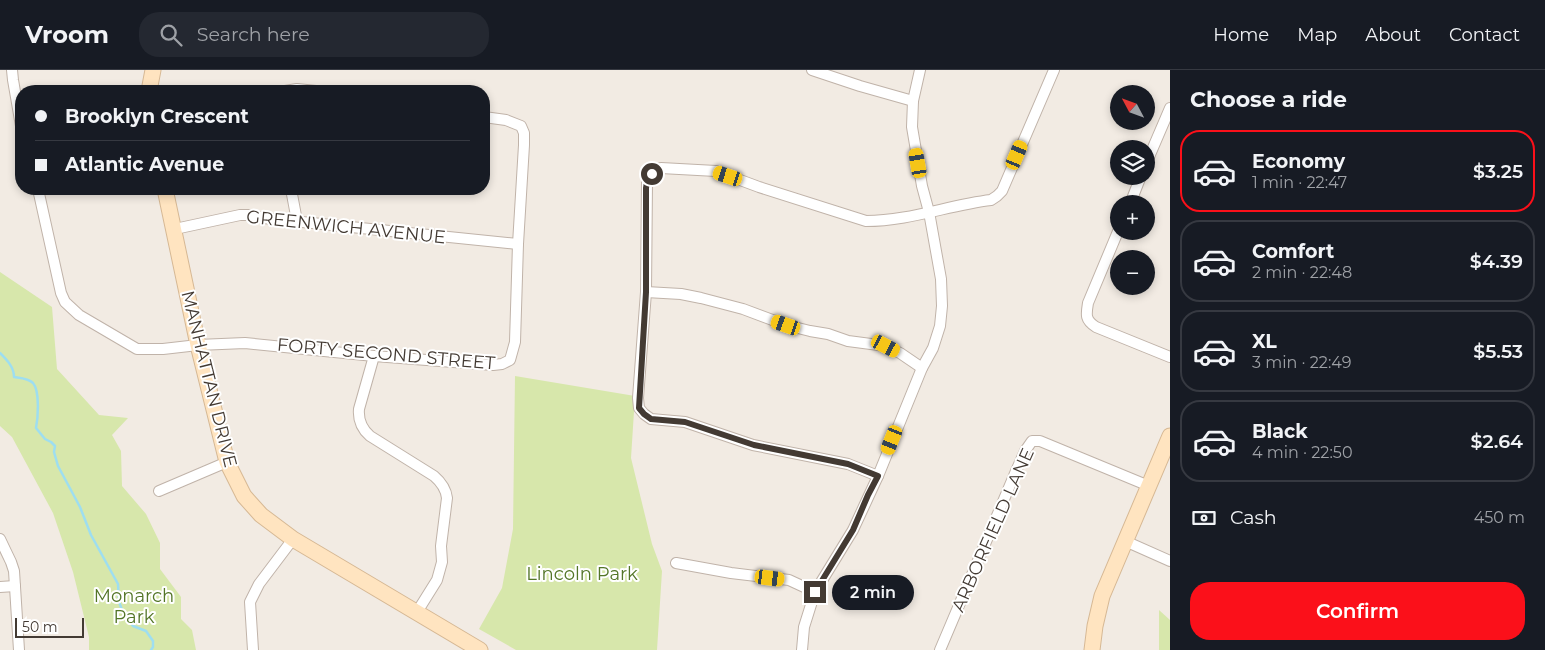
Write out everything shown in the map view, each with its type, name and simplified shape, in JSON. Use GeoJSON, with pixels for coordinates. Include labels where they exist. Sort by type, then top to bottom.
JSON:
{"type":"FeatureCollection","features":[{"type":"Feature","properties":{"kind":"street"},"geometry":{"type":"LineString","coordinates":[[12,70],[15,92]]}},
{"type":"Feature","properties":{"kind":"street"},"geometry":{"type":"LineString","coordinates":[[150,85],[153,70]]}},
{"type":"Feature","properties":{"kind":"street"},"geometry":{"type":"LineString","coordinates":[[812,70],[913,101]]}},
{"type":"Feature","properties":{"kind":"street"},"geometry":{"type":"LineString","coordinates":[[802,650],[804,627],[815,592],[853,530],[878,476],[922,368],[933,348],[940,326],[942,306],[941,279],[912,127],[913,101],[920,70]]}},
{"type":"Feature","properties":{"kind":"street"},"geometry":{"type":"LineString","coordinates":[[878,476],[848,464],[754,445],[685,422],[651,419],[639,408],[638,398],[646,292],[647,182],[652,174],[661,168],[716,171],[759,187],[866,220],[883,221],[991,200],[1002,191],[1054,70]]}},
{"type":"Feature","properties":{"kind":"street"},"geometry":{"type":"LineString","coordinates":[[1155,143],[1170,108]]}},
{"type":"Feature","properties":{"kind":"street","name":"FORTY SECOND STREET"},"geometry":{"type":"LineString","coordinates":[[39,195],[64,302],[79,315],[129,346],[137,349],[163,349],[245,343],[493,366],[510,360],[515,342],[524,133],[520,126],[515,123],[490,118]]}},
{"type":"Feature","properties":{"kind":"street","name":"MANHATTAN DRIVE"},"geometry":{"type":"LineString","coordinates":[[167,195],[198,345],[227,462],[244,496],[261,515],[293,539],[480,650]]}},
{"type":"Feature","properties":{"kind":"street"},"geometry":{"type":"LineString","coordinates":[[293,195],[297,221]]}},
{"type":"Feature","properties":{"kind":"street","name":"GREENWICH AVENUE"},"geometry":{"type":"LineString","coordinates":[[175,229],[240,215],[249,215],[518,244]]}},
{"type":"Feature","properties":{"kind":"street"},"geometry":{"type":"LineString","coordinates":[[1114,240],[1088,303],[1086,314],[1089,322],[1096,327],[1170,357]]}},
{"type":"Feature","properties":{"kind":"street"},"geometry":{"type":"LineString","coordinates":[[646,292],[681,294],[708,299],[743,309],[786,325],[828,334],[848,341],[886,346],[922,368]]}},
{"type":"Feature","properties":{"kind":"street"},"geometry":{"type":"LineString","coordinates":[[374,356],[359,409],[358,416],[361,424],[370,436],[441,481],[446,492],[447,498],[441,546],[442,562],[437,580],[417,612]]}},
{"type":"Feature","properties":{"kind":"street"},"geometry":{"type":"LineString","coordinates":[[1092,650],[1102,596],[1170,436]]}},
{"type":"Feature","properties":{"kind":"street","name":"ARBORFIELD LANE"},"geometry":{"type":"LineString","coordinates":[[940,650],[1018,465],[1027,446],[1032,441],[1040,441],[1149,486]]}},
{"type":"Feature","properties":{"kind":"street"},"geometry":{"type":"LineString","coordinates":[[159,491],[227,462]]}},
{"type":"Feature","properties":{"kind":"street"},"geometry":{"type":"LineString","coordinates":[[0,539],[11,562],[15,586],[19,650]]}},
{"type":"Feature","properties":{"kind":"street"},"geometry":{"type":"LineString","coordinates":[[253,650],[250,602],[259,584],[293,539]]}},
{"type":"Feature","properties":{"kind":"street"},"geometry":{"type":"LineString","coordinates":[[1125,541],[1170,561]]}},
{"type":"Feature","properties":{"kind":"street"},"geometry":{"type":"LineString","coordinates":[[676,563],[730,573],[789,580],[815,592]]}},
{"type":"Feature","properties":{"kind":"street"},"geometry":{"type":"LineString","coordinates":[[0,586],[15,586]]}},
{"type":"Feature","properties":{"kind":"green space","name":"Monarch Park"},"geometry":{"type":"Polygon","coordinates":[[[0,272],[52,307],[57,369],[99,415],[128,418],[112,435],[121,451],[122,486],[146,514],[160,543],[160,569],[181,597],[181,619],[192,630],[196,650],[89,650],[89,637],[73,572],[53,513],[12,437],[0,426],[0,272]]]}},
{"type":"Feature","properties":{"kind":"green space","name":"Lincoln Park"},"geometry":{"type":"Polygon","coordinates":[[[515,376],[635,396],[631,458],[652,544],[662,571],[657,650],[516,650],[479,629],[502,588],[513,529],[515,376]]]}},
{"type":"Feature","properties":{"kind":"green space"},"geometry":{"type":"Polygon","coordinates":[[[1159,610],[1170,620],[1170,650],[1159,650],[1159,610]]]}},
{"type":"Feature","properties":{"kind":"waterway"},"geometry":{"type":"LineString","coordinates":[[0,353],[8,361],[14,377],[24,378],[33,383],[37,392],[38,405],[36,428],[45,439],[55,446],[54,452],[58,466],[80,507],[91,535],[118,584],[119,602],[124,615],[133,626],[146,631],[153,641],[151,650]]}},
{"type":"Feature","properties":{"kind":"route"},"geometry":{"type":"LineString","coordinates":[[652,174],[646,188],[646,292],[638,398],[639,408],[651,419],[685,422],[754,445],[848,464],[878,476],[842,551],[815,592]]}}]}
